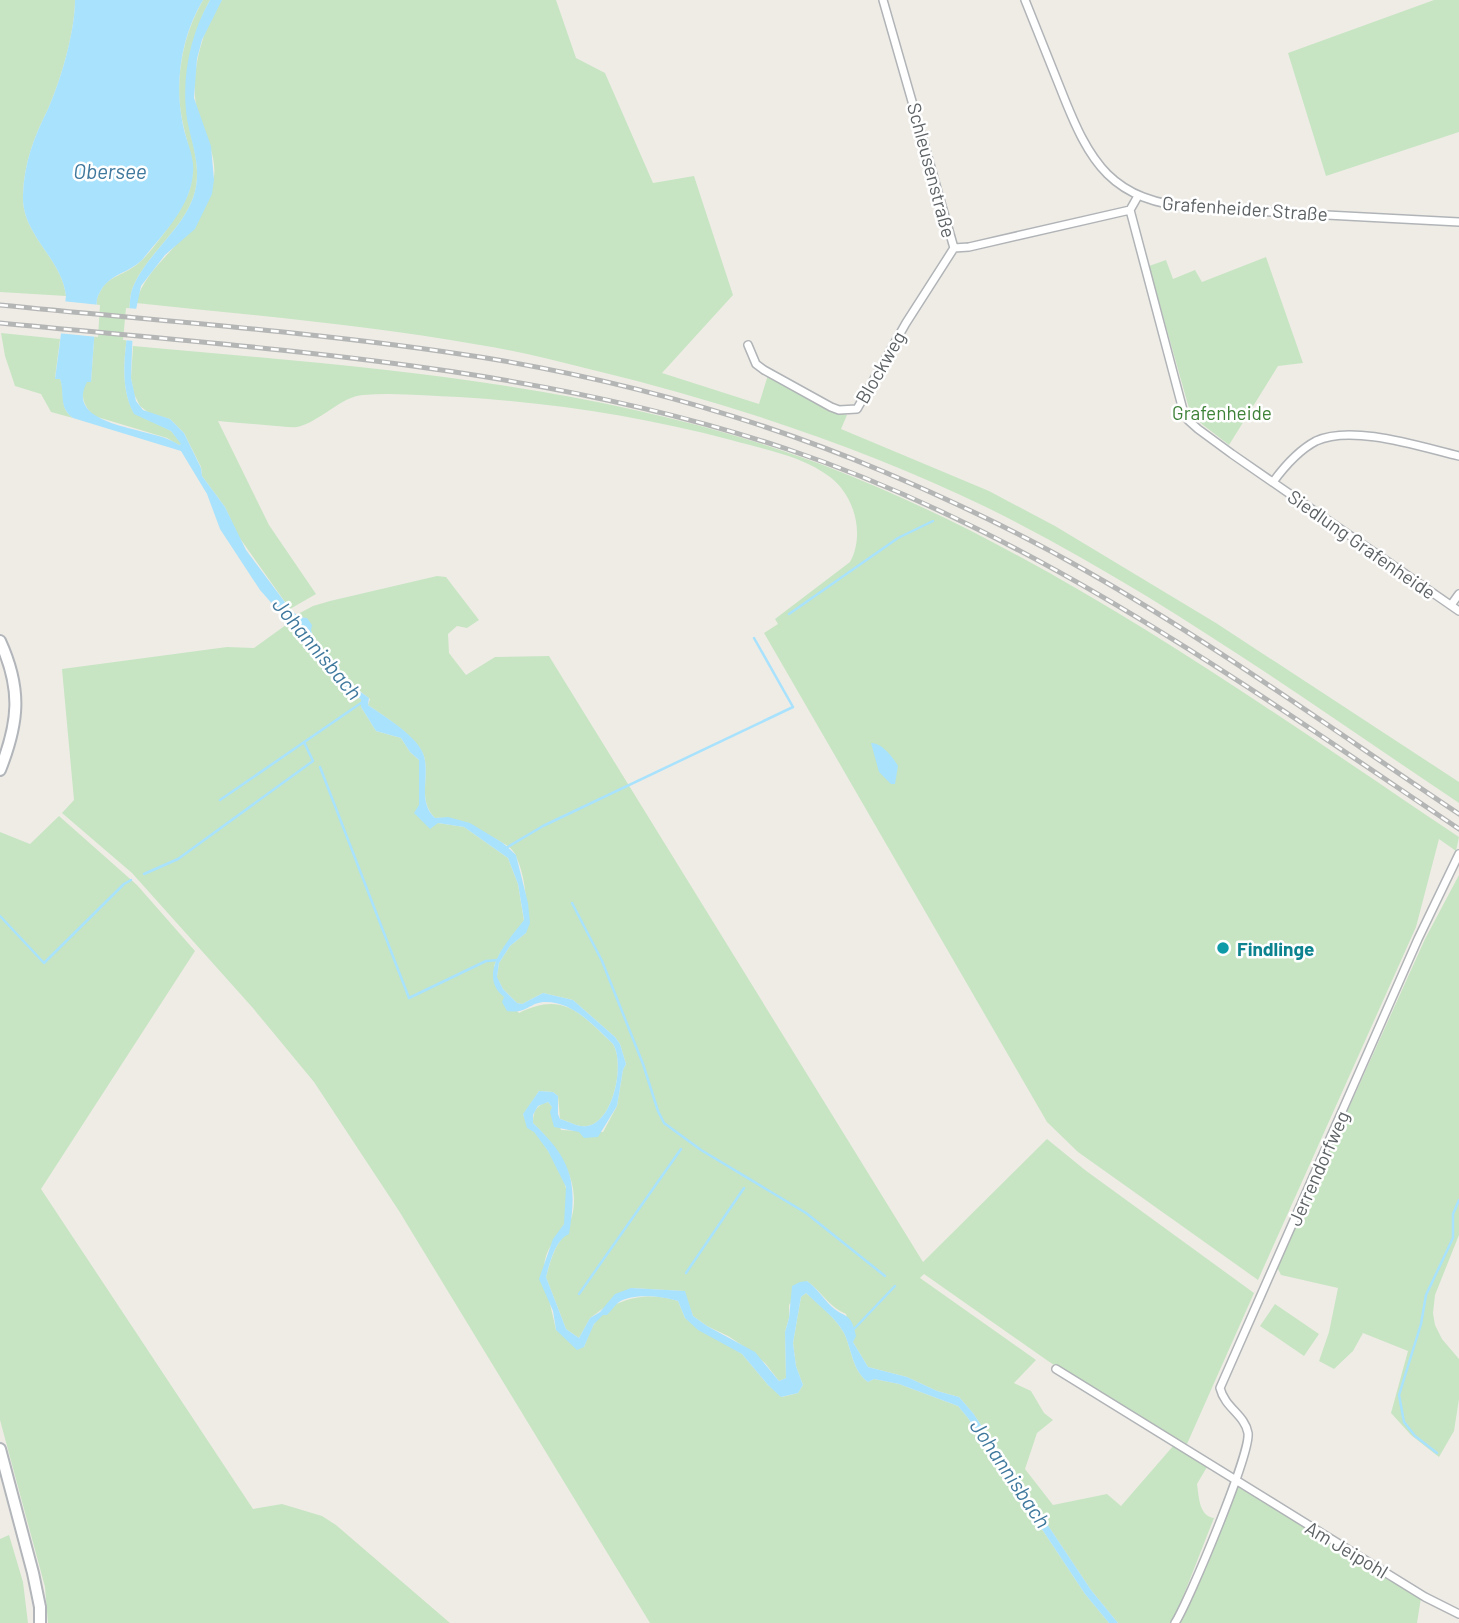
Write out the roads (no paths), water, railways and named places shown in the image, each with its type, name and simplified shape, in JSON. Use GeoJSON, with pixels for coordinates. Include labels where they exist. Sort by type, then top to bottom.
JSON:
{"type":"FeatureCollection","features":[{"type":"Feature","properties":{"kind":"main road"},"geometry":{"type":"LineString","coordinates":[[0,640],[11,669],[17,696],[10,744],[0,770]]}},
{"type":"Feature","properties":{"kind":"main road"},"geometry":{"type":"LineString","coordinates":[[0,1449],[37,1590],[40,1623]]}},
{"type":"Feature","properties":{"kind":"street","name":"Schleusenstraße"},"geometry":{"type":"LineString","coordinates":[[883,0],[954,248],[1130,210]]}},
{"type":"Feature","properties":{"kind":"street","name":"Grafenheider Straße"},"geometry":{"type":"LineString","coordinates":[[1025,0],[1083,143],[1102,170],[1138,195],[1167,205],[1196,208],[1459,222]]}},
{"type":"Feature","properties":{"kind":"street"},"geometry":{"type":"LineString","coordinates":[[1130,210],[1138,195]]}},
{"type":"Feature","properties":{"kind":"street","name":"Siedlung Grafenheide"},"geometry":{"type":"LineString","coordinates":[[1130,210],[1183,410],[1188,420],[1459,611]]}},
{"type":"Feature","properties":{"kind":"street","name":"Blockweg"},"geometry":{"type":"LineString","coordinates":[[748,345],[756,364],[764,370],[831,407],[839,410],[857,409],[906,323],[954,248]]}},
{"type":"Feature","properties":{"kind":"street","name":"Siedlung Grafenheide"},"geometry":{"type":"LineString","coordinates":[[1273,482],[1302,450],[1331,436],[1363,436],[1459,456]]}},
{"type":"Feature","properties":{"kind":"street","name":"Siedlung Grafenheide"},"geometry":{"type":"LineString","coordinates":[[1451,605],[1459,594]]}},
{"type":"Feature","properties":{"kind":"street","name":"Jerrendorfweg"},"geometry":{"type":"LineString","coordinates":[[1175,1623],[1236,1481],[1249,1436],[1245,1424],[1229,1407],[1220,1388],[1418,939],[1459,854]]}},
{"type":"Feature","properties":{"kind":"street"},"geometry":{"type":"LineString","coordinates":[[1056,1369],[1236,1481]]}},
{"type":"Feature","properties":{"kind":"street","name":"Am Jeipohl"},"geometry":{"type":"LineString","coordinates":[[1236,1481],[1425,1597],[1459,1614]]}},
{"type":"Feature","properties":{"kind":"water"},"geometry":{"type":"Polygon","coordinates":[[[75,0],[203,0],[189,29],[181,61],[180,109],[193,161],[191,185],[174,220],[142,260],[105,284],[97,299],[91,382],[87,382],[83,397],[88,409],[100,418],[181,444],[171,431],[134,414],[129,403],[124,367],[130,298],[139,275],[181,221],[193,198],[197,168],[185,104],[186,73],[192,42],[203,13],[210,0],[222,0],[202,40],[197,59],[194,98],[211,146],[214,180],[212,194],[195,229],[165,255],[141,286],[133,324],[131,378],[136,401],[143,410],[170,419],[184,433],[201,468],[202,476],[225,507],[246,550],[290,609],[299,617],[307,618],[312,625],[313,637],[345,678],[369,698],[368,705],[400,728],[421,749],[425,764],[425,797],[435,818],[448,817],[470,823],[503,843],[516,855],[530,923],[526,933],[510,946],[499,963],[497,977],[503,989],[517,1003],[522,1004],[543,993],[573,1000],[620,1044],[626,1064],[617,1106],[598,1137],[584,1138],[579,1132],[554,1127],[550,1112],[552,1107],[548,1102],[538,1106],[533,1115],[533,1123],[564,1161],[572,1186],[569,1234],[560,1241],[546,1277],[566,1329],[579,1338],[590,1318],[600,1312],[615,1294],[631,1288],[685,1291],[693,1316],[755,1352],[779,1381],[786,1378],[785,1332],[792,1286],[807,1281],[831,1306],[850,1319],[856,1336],[853,1342],[868,1367],[907,1377],[937,1391],[959,1397],[973,1413],[1091,1590],[1118,1623],[1109,1623],[1085,1594],[958,1406],[899,1384],[874,1379],[868,1382],[855,1366],[847,1339],[840,1327],[806,1293],[801,1297],[793,1343],[796,1366],[803,1385],[798,1393],[781,1397],[742,1354],[698,1330],[685,1318],[678,1301],[648,1296],[625,1299],[594,1324],[584,1347],[577,1350],[556,1330],[553,1311],[539,1279],[553,1239],[564,1224],[566,1187],[548,1151],[534,1132],[527,1128],[523,1114],[539,1091],[553,1092],[558,1096],[560,1119],[584,1126],[596,1122],[604,1114],[615,1091],[618,1064],[613,1044],[574,1010],[555,1003],[544,1002],[524,1010],[507,1011],[502,1002],[504,997],[496,988],[494,968],[503,948],[524,920],[518,884],[508,858],[464,827],[438,823],[430,829],[414,813],[419,805],[419,760],[401,738],[376,731],[361,707],[361,699],[336,685],[325,664],[260,590],[220,529],[207,494],[181,451],[73,418],[65,409],[60,379],[55,379],[66,296],[57,270],[28,222],[23,195],[25,172],[31,151],[53,97],[66,55],[73,26],[75,0]]]}},
{"type":"Feature","properties":{"kind":"water"},"geometry":{"type":"Polygon","coordinates":[[[871,743],[883,748],[898,766],[895,784],[891,784],[879,772],[871,743]]]}},
{"type":"Feature","properties":{"kind":"waterway"},"geometry":{"type":"LineString","coordinates":[[789,614],[898,538],[933,521]]}},
{"type":"Feature","properties":{"kind":"waterway"},"geometry":{"type":"LineString","coordinates":[[506,848],[543,826],[793,707],[754,638]]}},
{"type":"Feature","properties":{"kind":"waterway","name":"Johannisbach"},"geometry":{"type":"LineString","coordinates":[[220,800],[361,703]]}},
{"type":"Feature","properties":{"kind":"waterway"},"geometry":{"type":"LineString","coordinates":[[144,874],[178,859],[313,761],[304,742]]}},
{"type":"Feature","properties":{"kind":"waterway"},"geometry":{"type":"LineString","coordinates":[[320,767],[409,998],[486,961],[499,960]]}},
{"type":"Feature","properties":{"kind":"waterway"},"geometry":{"type":"LineString","coordinates":[[0,916],[44,963],[131,880]]}},
{"type":"Feature","properties":{"kind":"waterway"},"geometry":{"type":"LineString","coordinates":[[572,903],[602,961],[664,1123],[701,1150],[806,1213],[885,1276]]}},
{"type":"Feature","properties":{"kind":"waterway"},"geometry":{"type":"LineString","coordinates":[[579,1294],[681,1149]]}},
{"type":"Feature","properties":{"kind":"waterway"},"geometry":{"type":"LineString","coordinates":[[686,1273],[744,1188]]}},
{"type":"Feature","properties":{"kind":"waterway"},"geometry":{"type":"LineString","coordinates":[[1437,1453],[1415,1436],[1404,1422],[1399,1395],[1421,1324],[1426,1295],[1453,1238],[1453,1214],[1459,1200]]}},
{"type":"Feature","properties":{"kind":"waterway"},"geometry":{"type":"LineString","coordinates":[[854,1329],[895,1286]]}},
{"type":"Feature","properties":{"kind":"railway"},"geometry":{"type":"LineString","coordinates":[[0,305],[300,334],[480,357],[583,376],[684,402],[784,434],[935,494],[1013,531],[1088,572],[1229,659],[1459,814]]}},
{"type":"Feature","properties":{"kind":"railway"},"geometry":{"type":"LineString","coordinates":[[0,323],[298,352],[496,379],[594,397],[691,420],[787,449],[878,483],[966,523],[1051,568],[1217,667],[1459,829]]}},
{"type":"Feature","properties":{"kind":"place","name":"Findlinge"},"geometry":{"type":"Point","coordinates":[1223,948]}},
{"type":"Feature","properties":{"kind":"water label","name":"Obersee"},"geometry":{"type":"Point","coordinates":[110,170]}},
{"type":"Feature","properties":{"kind":"park label","name":"Grafenheide"},"geometry":{"type":"Point","coordinates":[1222,412]}}]}
